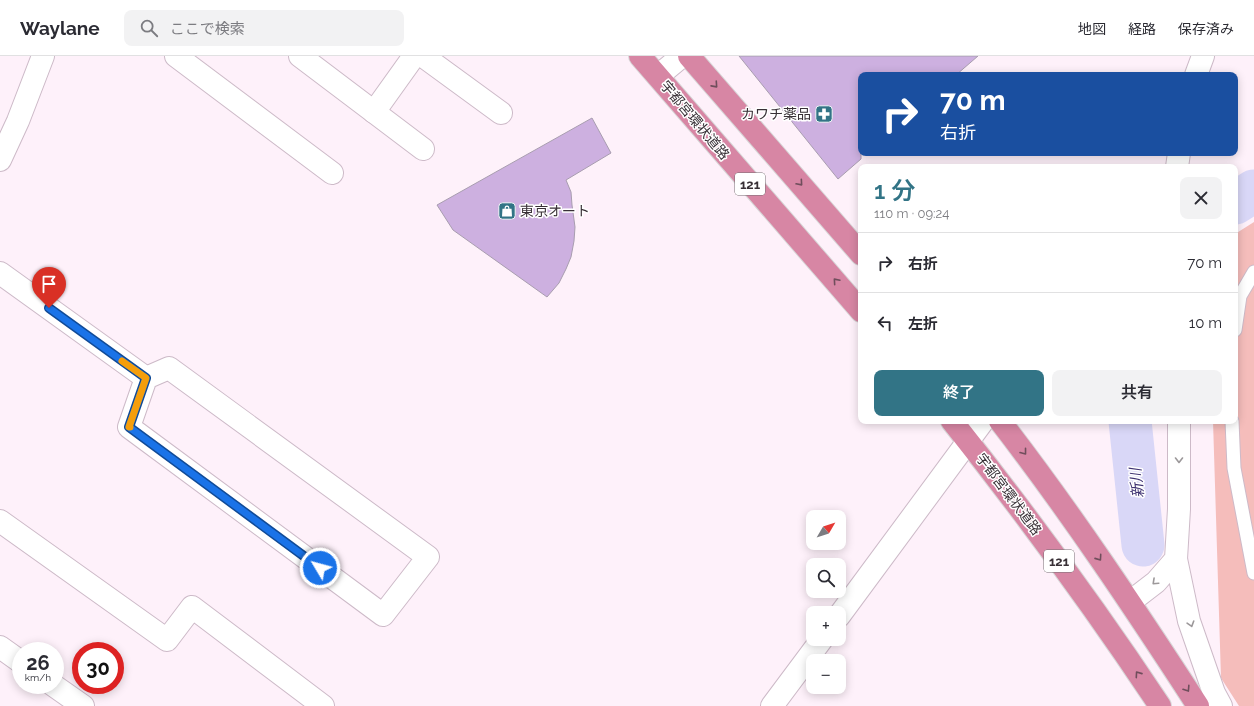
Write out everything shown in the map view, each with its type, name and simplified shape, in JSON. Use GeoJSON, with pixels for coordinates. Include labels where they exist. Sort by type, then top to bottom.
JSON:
{"type":"FeatureCollection","features":[{"type":"Feature","properties":{"kind":"highway","name":"宇都宮環状道路"},"geometry":{"type":"LineString","coordinates":[[640,56],[858,308]]}},
{"type":"Feature","properties":{"kind":"highway","name":"121"},"geometry":{"type":"LineString","coordinates":[[689,56],[858,251]]}},
{"type":"Feature","properties":{"kind":"highway","name":"宇都宮環状道路"},"geometry":{"type":"LineString","coordinates":[[954,424],[1055,555],[1160,706]]}},
{"type":"Feature","properties":{"kind":"highway","name":"121"},"geometry":{"type":"LineString","coordinates":[[1002,424],[1032,462],[1130,602],[1198,706]]}},
{"type":"Feature","properties":{"kind":"street"},"geometry":{"type":"LineString","coordinates":[[0,160],[18,121],[43,56]]}},
{"type":"Feature","properties":{"kind":"street"},"geometry":{"type":"LineString","coordinates":[[176,56],[332,173]]}},
{"type":"Feature","properties":{"kind":"street"},"geometry":{"type":"LineString","coordinates":[[300,56],[423,148]]}},
{"type":"Feature","properties":{"kind":"street"},"geometry":{"type":"LineString","coordinates":[[374,112],[414,56]]}},
{"type":"Feature","properties":{"kind":"street"},"geometry":{"type":"LineString","coordinates":[[423,56],[501,113]]}},
{"type":"Feature","properties":{"kind":"street"},"geometry":{"type":"LineString","coordinates":[[658,76],[682,56]]}},
{"type":"Feature","properties":{"kind":"street"},"geometry":{"type":"LineString","coordinates":[[1197,72],[1202,56]]}},
{"type":"Feature","properties":{"kind":"street"},"geometry":{"type":"LineString","coordinates":[[0,273],[146,378]]}},
{"type":"Feature","properties":{"kind":"street"},"geometry":{"type":"LineString","coordinates":[[169,368],[428,557],[383,615],[129,427],[146,378],[169,368]]}},
{"type":"Feature","properties":{"kind":"street"},"geometry":{"type":"LineString","coordinates":[[846,607],[981,424]]}},
{"type":"Feature","properties":{"kind":"street"},"geometry":{"type":"LineString","coordinates":[[1179,424],[1179,509],[1176,559],[1189,621],[1214,693],[1221,706]]}},
{"type":"Feature","properties":{"kind":"street"},"geometry":{"type":"LineString","coordinates":[[0,521],[167,640],[192,607],[323,706]]}},
{"type":"Feature","properties":{"kind":"street"},"geometry":{"type":"LineString","coordinates":[[1130,602],[1156,582],[1176,559]]}},
{"type":"Feature","properties":{"kind":"street"},"geometry":{"type":"LineString","coordinates":[[772,706],[817,646]]}},
{"type":"Feature","properties":{"kind":"street"},"geometry":{"type":"LineString","coordinates":[[0,647],[12,656]]}},
{"type":"Feature","properties":{"kind":"street"},"geometry":{"type":"LineString","coordinates":[[64,693],[83,706]]}},
{"type":"Feature","properties":{"kind":"lane"},"geometry":{"type":"LineString","coordinates":[[1238,310],[1240,296],[1254,272]]}},
{"type":"Feature","properties":{"kind":"lane"},"geometry":{"type":"LineString","coordinates":[[1232,424],[1234,468],[1254,573]]}},
{"type":"Feature","properties":{"kind":"shaded area"},"geometry":{"type":"Polygon","coordinates":[[[1254,222],[1254,706],[1239,706],[1221,678],[1213,424],[1238,424],[1238,232],[1254,222]]]}},
{"type":"Feature","properties":{"kind":"building","name":"カワチ薬品"},"geometry":{"type":"Polygon","coordinates":[[[739,56],[978,56],[959,72],[858,72],[858,156],[861,156],[861,159],[838,179],[739,56]]]}},
{"type":"Feature","properties":{"kind":"building","name":"東京オート"},"geometry":{"type":"Polygon","coordinates":[[[592,118],[611,153],[566,180],[571,192],[575,227],[574,241],[571,257],[566,269],[559,283],[547,297],[453,230],[437,205],[592,118]]]}},
{"type":"Feature","properties":{"kind":"waterway","name":"新川"},"geometry":{"type":"LineString","coordinates":[[1238,201],[1254,191]]}},
{"type":"Feature","properties":{"kind":"waterway","name":"新川"},"geometry":{"type":"LineString","coordinates":[[1130,424],[1143,545]]}},
{"type":"Feature","properties":{"kind":"slow traffic"},"geometry":{"type":"LineString","coordinates":[[122,361],[146,378],[130,427]]}},
{"type":"Feature","properties":{"kind":"place","name":"カワチ薬品"},"geometry":{"type":"Point","coordinates":[824,114]}},
{"type":"Feature","properties":{"kind":"place","name":"東京オート"},"geometry":{"type":"Point","coordinates":[507,211]}},
{"type":"Feature","properties":{"kind":"route"},"geometry":{"type":"LineString","coordinates":[[49,308],[146,378],[129,427],[320,568]]}}]}
